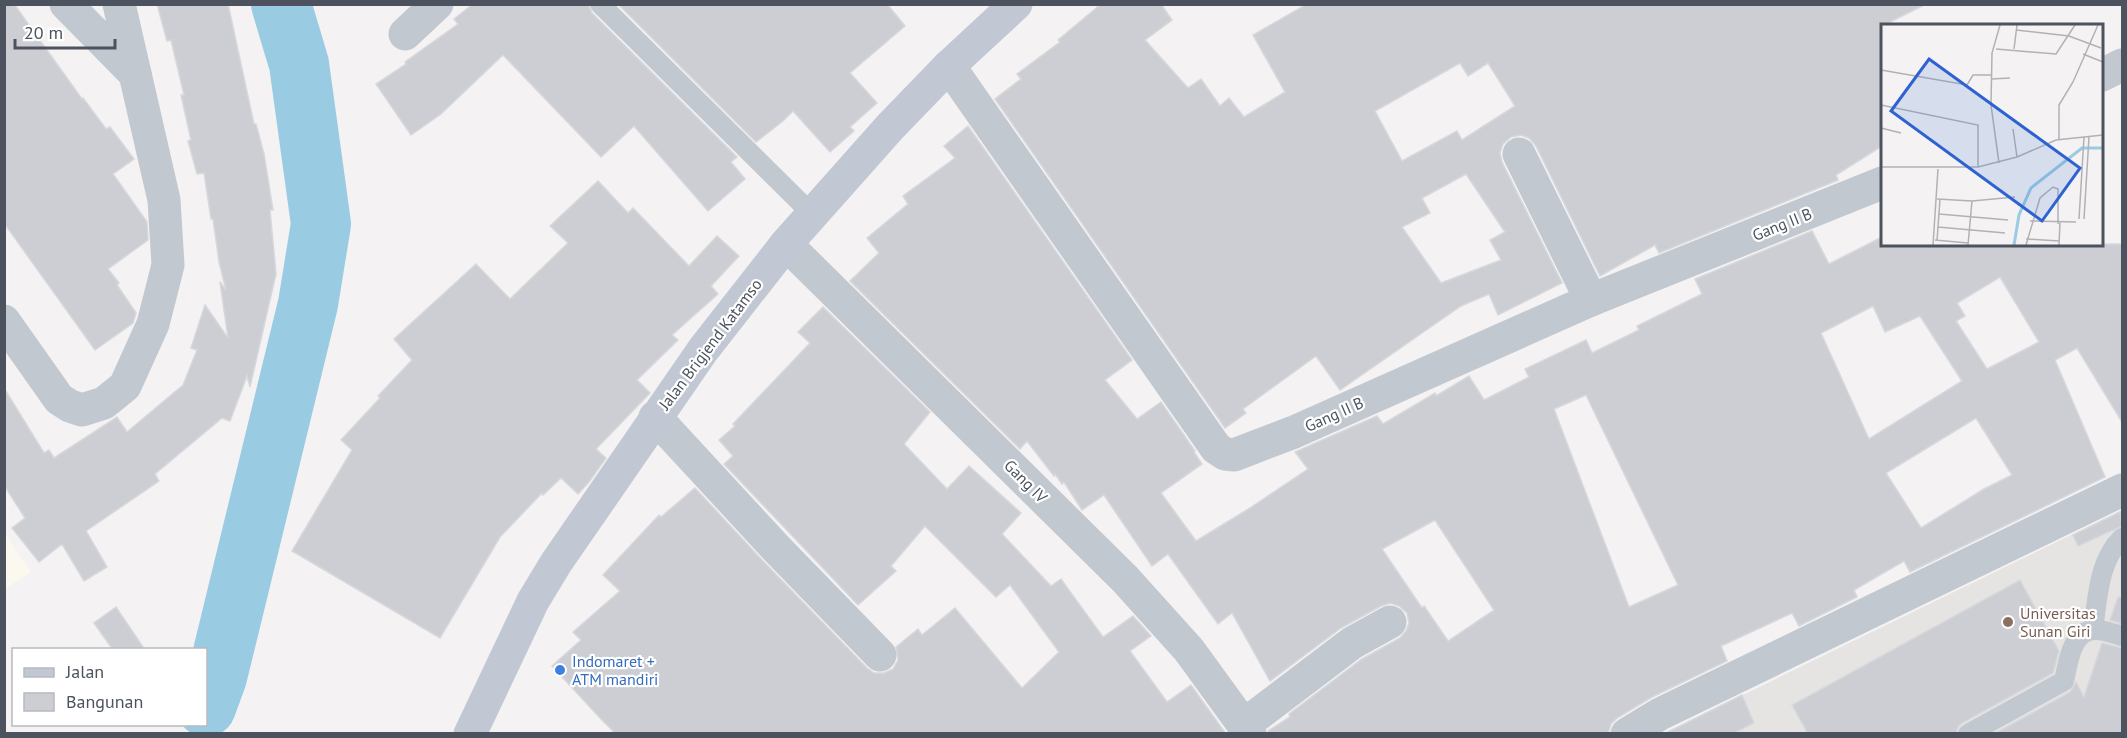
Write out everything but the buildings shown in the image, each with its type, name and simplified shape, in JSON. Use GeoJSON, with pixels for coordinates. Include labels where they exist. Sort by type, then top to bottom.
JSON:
{"type":"FeatureCollection","features":[{"type":"Feature","properties":{"kind":"street"},"geometry":{"type":"LineString","coordinates":[[66,4],[135,74]]}},
{"type":"Feature","properties":{"kind":"street"},"geometry":{"type":"LineString","coordinates":[[4,321],[59,399],[82,410],[104,403],[125,386],[153,324],[168,265],[164,200],[119,4]]}},
{"type":"Feature","properties":{"kind":"street"},"geometry":{"type":"LineString","coordinates":[[405,34],[437,4]]}},
{"type":"Feature","properties":{"kind":"street","name":"Jalan Brigjend Katamso"},"geometry":{"type":"LineString","coordinates":[[470,734],[533,601],[575,535],[703,350],[812,214],[949,66],[1016,4]]}},
{"type":"Feature","properties":{"kind":"street"},"geometry":{"type":"LineString","coordinates":[[2103,74],[2122,65]]}},
{"type":"Feature","properties":{"kind":"street","name":"Gang II B"},"geometry":{"type":"LineString","coordinates":[[949,66],[1216,448],[1224,454],[1234,454],[1294,432],[1591,300],[1881,183]]}},
{"type":"Feature","properties":{"kind":"street"},"geometry":{"type":"LineString","coordinates":[[1519,154],[1591,300]]}},
{"type":"Feature","properties":{"kind":"street","name":"Gang IV"},"geometry":{"type":"LineString","coordinates":[[786,244],[1125,579],[1189,650],[1247,729]]}},
{"type":"Feature","properties":{"kind":"street"},"geometry":{"type":"LineString","coordinates":[[655,417],[776,548],[880,655]]}},
{"type":"Feature","properties":{"kind":"street"},"geometry":{"type":"LineString","coordinates":[[1627,734],[1660,714],[2122,490]]}},
{"type":"Feature","properties":{"kind":"street"},"geometry":{"type":"LineString","coordinates":[[1247,729],[1352,643],[1390,622]]}},
{"type":"Feature","properties":{"kind":"lane"},"geometry":{"type":"LineString","coordinates":[[600,4],[812,214]]}},
{"type":"Feature","properties":{"kind":"lane"},"geometry":{"type":"LineString","coordinates":[[2093,629],[2100,584],[2109,554],[2122,538]]}},
{"type":"Feature","properties":{"kind":"lane"},"geometry":{"type":"LineString","coordinates":[[1968,734],[2064,681],[2069,654],[2083,633],[2093,629],[2122,636]]}},
{"type":"Feature","properties":{"kind":"shaded area","name":"Universitas Sunan Giri"},"geometry":{"type":"Polygon","coordinates":[[[2122,510],[2122,733],[1665,733],[2122,510]]]}},
{"type":"Feature","properties":{"kind":"shaded area"},"geometry":{"type":"Polygon","coordinates":[[[4,532],[31,572],[5,589],[4,589],[4,532]]]}},
{"type":"Feature","properties":{"kind":"waterway"},"geometry":{"type":"LineString","coordinates":[[207,704],[217,677],[308,304],[321,224],[299,64],[281,4]]}},
{"type":"Feature","properties":{"kind":"place","name":"Universitas Sunan Giri"},"geometry":{"type":"Point","coordinates":[2008,622]}},
{"type":"Feature","properties":{"kind":"place","name":"Indomaret + ATM mandiri"},"geometry":{"type":"Point","coordinates":[560,670]}}]}
